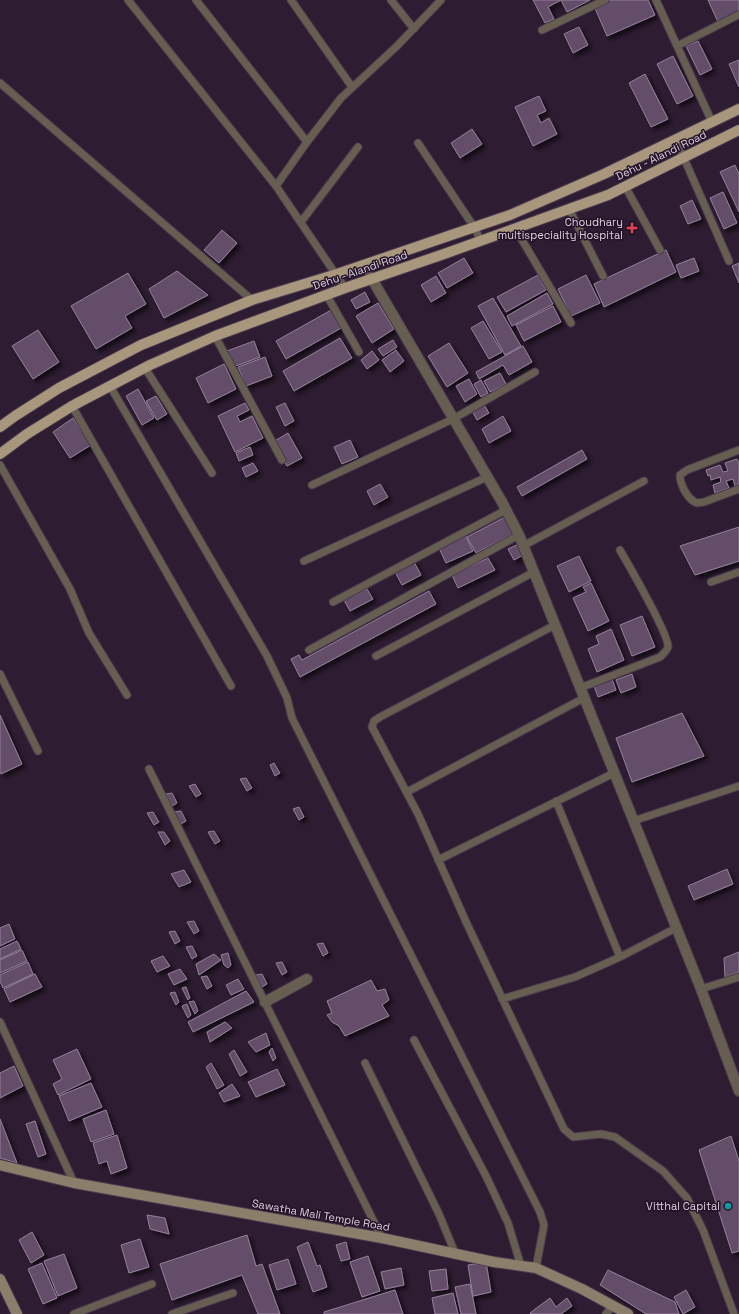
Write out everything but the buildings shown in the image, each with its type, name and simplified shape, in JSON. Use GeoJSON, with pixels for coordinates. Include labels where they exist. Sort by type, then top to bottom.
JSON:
{"type":"FeatureCollection","features":[{"type":"Feature","properties":{"kind":"main road","name":"Dehu - Alandi Road"},"geometry":{"type":"LineString","coordinates":[[2,423],[59,388],[141,346],[252,300],[337,274],[510,215],[604,174],[739,109]]}},
{"type":"Feature","properties":{"kind":"main road","name":"Dehu - Alandi Road"},"geometry":{"type":"LineString","coordinates":[[0,454],[27,434],[72,406],[145,368],[215,336],[326,294],[481,241],[608,194],[739,130]]}},
{"type":"Feature","properties":{"kind":"street"},"geometry":{"type":"LineString","coordinates":[[372,279],[454,419],[519,535],[701,988],[739,1091]]}},
{"type":"Feature","properties":{"kind":"street"},"geometry":{"type":"LineString","coordinates":[[265,1002],[307,979]]}},
{"type":"Feature","properties":{"kind":"street","name":"Sawatha Mali Temple Road"},"geometry":{"type":"LineString","coordinates":[[0,1165],[74,1183],[382,1238],[536,1268],[582,1288],[616,1309],[628,1314]]}},
{"type":"Feature","properties":{"kind":"street"},"geometry":{"type":"LineString","coordinates":[[0,1279],[16,1314]]}},
{"type":"Feature","properties":{"kind":"lane"},"geometry":{"type":"LineString","coordinates":[[128,0],[276,186],[337,274],[345,288]]}},
{"type":"Feature","properties":{"kind":"lane"},"geometry":{"type":"LineString","coordinates":[[196,0],[307,142]]}},
{"type":"Feature","properties":{"kind":"lane"},"geometry":{"type":"LineString","coordinates":[[292,0],[352,87]]}},
{"type":"Feature","properties":{"kind":"lane"},"geometry":{"type":"LineString","coordinates":[[391,0],[414,29]]}},
{"type":"Feature","properties":{"kind":"lane"},"geometry":{"type":"LineString","coordinates":[[276,186],[307,142],[341,98],[397,46],[441,0]]}},
{"type":"Feature","properties":{"kind":"lane"},"geometry":{"type":"LineString","coordinates":[[542,30],[605,0]]}},
{"type":"Feature","properties":{"kind":"lane"},"geometry":{"type":"LineString","coordinates":[[656,0],[712,122]]}},
{"type":"Feature","properties":{"kind":"lane"},"geometry":{"type":"LineString","coordinates":[[677,46],[738,15]]}},
{"type":"Feature","properties":{"kind":"lane"},"geometry":{"type":"LineString","coordinates":[[0,83],[252,300]]}},
{"type":"Feature","properties":{"kind":"lane"},"geometry":{"type":"LineString","coordinates":[[676,140],[729,261]]}},
{"type":"Feature","properties":{"kind":"lane"},"geometry":{"type":"LineString","coordinates":[[418,143],[474,227],[481,241]]}},
{"type":"Feature","properties":{"kind":"lane"},"geometry":{"type":"LineString","coordinates":[[301,222],[358,146]]}},
{"type":"Feature","properties":{"kind":"lane"},"geometry":{"type":"LineString","coordinates":[[625,186],[660,250]]}},
{"type":"Feature","properties":{"kind":"lane"},"geometry":{"type":"LineString","coordinates":[[569,209],[603,276]]}},
{"type":"Feature","properties":{"kind":"lane"},"geometry":{"type":"LineString","coordinates":[[516,228],[571,323]]}},
{"type":"Feature","properties":{"kind":"lane"},"geometry":{"type":"LineString","coordinates":[[363,265],[372,279]]}},
{"type":"Feature","properties":{"kind":"lane"},"geometry":{"type":"LineString","coordinates":[[326,294],[359,352]]}},
{"type":"Feature","properties":{"kind":"lane"},"geometry":{"type":"LineString","coordinates":[[215,336],[282,460]]}},
{"type":"Feature","properties":{"kind":"lane"},"geometry":{"type":"LineString","coordinates":[[145,368],[212,472]]}},
{"type":"Feature","properties":{"kind":"lane"},"geometry":{"type":"LineString","coordinates":[[312,485],[454,419],[535,372]]}},
{"type":"Feature","properties":{"kind":"lane"},"geometry":{"type":"LineString","coordinates":[[110,386],[267,656],[287,698],[292,718],[540,1212],[544,1225],[536,1268]]}},
{"type":"Feature","properties":{"kind":"lane"},"geometry":{"type":"LineString","coordinates":[[72,406],[230,686]]}},
{"type":"Feature","properties":{"kind":"lane"},"geometry":{"type":"LineString","coordinates":[[739,450],[687,470],[680,475],[680,480],[690,498],[697,503],[704,502],[739,489]]}},
{"type":"Feature","properties":{"kind":"lane"},"geometry":{"type":"LineString","coordinates":[[0,465],[72,593],[80,615],[89,633],[126,695]]}},
{"type":"Feature","properties":{"kind":"lane"},"geometry":{"type":"LineString","coordinates":[[304,561],[487,477]]}},
{"type":"Feature","properties":{"kind":"lane"},"geometry":{"type":"LineString","coordinates":[[523,546],[644,481]]}},
{"type":"Feature","properties":{"kind":"lane"},"geometry":{"type":"LineString","coordinates":[[333,602],[506,510]]}},
{"type":"Feature","properties":{"kind":"lane"},"geometry":{"type":"LineString","coordinates":[[309,650],[519,535]]}},
{"type":"Feature","properties":{"kind":"lane"},"geometry":{"type":"LineString","coordinates":[[406,792],[582,693],[660,656],[665,652],[668,647],[663,631],[620,550]]}},
{"type":"Feature","properties":{"kind":"lane"},"geometry":{"type":"LineString","coordinates":[[376,656],[534,572]]}},
{"type":"Feature","properties":{"kind":"lane"},"geometry":{"type":"LineString","coordinates":[[711,582],[739,572]]}},
{"type":"Feature","properties":{"kind":"lane"},"geometry":{"type":"LineString","coordinates":[[555,625],[380,717],[374,721],[372,727],[418,814],[502,999],[564,1129],[573,1137],[601,1134],[615,1137],[664,1171],[687,1198],[703,1230],[734,1314]]}},
{"type":"Feature","properties":{"kind":"lane"},"geometry":{"type":"LineString","coordinates":[[0,674],[38,751]]}},
{"type":"Feature","properties":{"kind":"lane"},"geometry":{"type":"LineString","coordinates":[[149,769],[382,1238]]}},
{"type":"Feature","properties":{"kind":"lane"},"geometry":{"type":"LineString","coordinates":[[438,860],[614,773]]}},
{"type":"Feature","properties":{"kind":"lane"},"geometry":{"type":"LineString","coordinates":[[633,821],[739,786]]}},
{"type":"Feature","properties":{"kind":"lane"},"geometry":{"type":"LineString","coordinates":[[556,801],[620,957]]}},
{"type":"Feature","properties":{"kind":"lane"},"geometry":{"type":"LineString","coordinates":[[502,999],[575,977],[620,957],[676,928]]}},
{"type":"Feature","properties":{"kind":"lane"},"geometry":{"type":"LineString","coordinates":[[701,988],[739,977]]}},
{"type":"Feature","properties":{"kind":"lane"},"geometry":{"type":"LineString","coordinates":[[0,1022],[74,1183]]}},
{"type":"Feature","properties":{"kind":"lane"},"geometry":{"type":"LineString","coordinates":[[414,1040],[499,1202],[508,1223],[521,1266]]}},
{"type":"Feature","properties":{"kind":"lane"},"geometry":{"type":"LineString","coordinates":[[365,1063],[439,1214],[455,1253]]}},
{"type":"Feature","properties":{"kind":"lane"},"geometry":{"type":"LineString","coordinates":[[74,1314],[152,1284]]}},
{"type":"Feature","properties":{"kind":"lane"},"geometry":{"type":"LineString","coordinates":[[172,1314],[233,1293]]}},
{"type":"Feature","properties":{"kind":"lane"},"geometry":{"type":"LineString","coordinates":[[606,1314],[616,1309]]}},
{"type":"Feature","properties":{"kind":"place","name":"Choudhary multispeciality Hospital"},"geometry":{"type":"Point","coordinates":[632,228]}},
{"type":"Feature","properties":{"kind":"place","name":"Vitthal Capital"},"geometry":{"type":"Point","coordinates":[728,1206]}}]}
